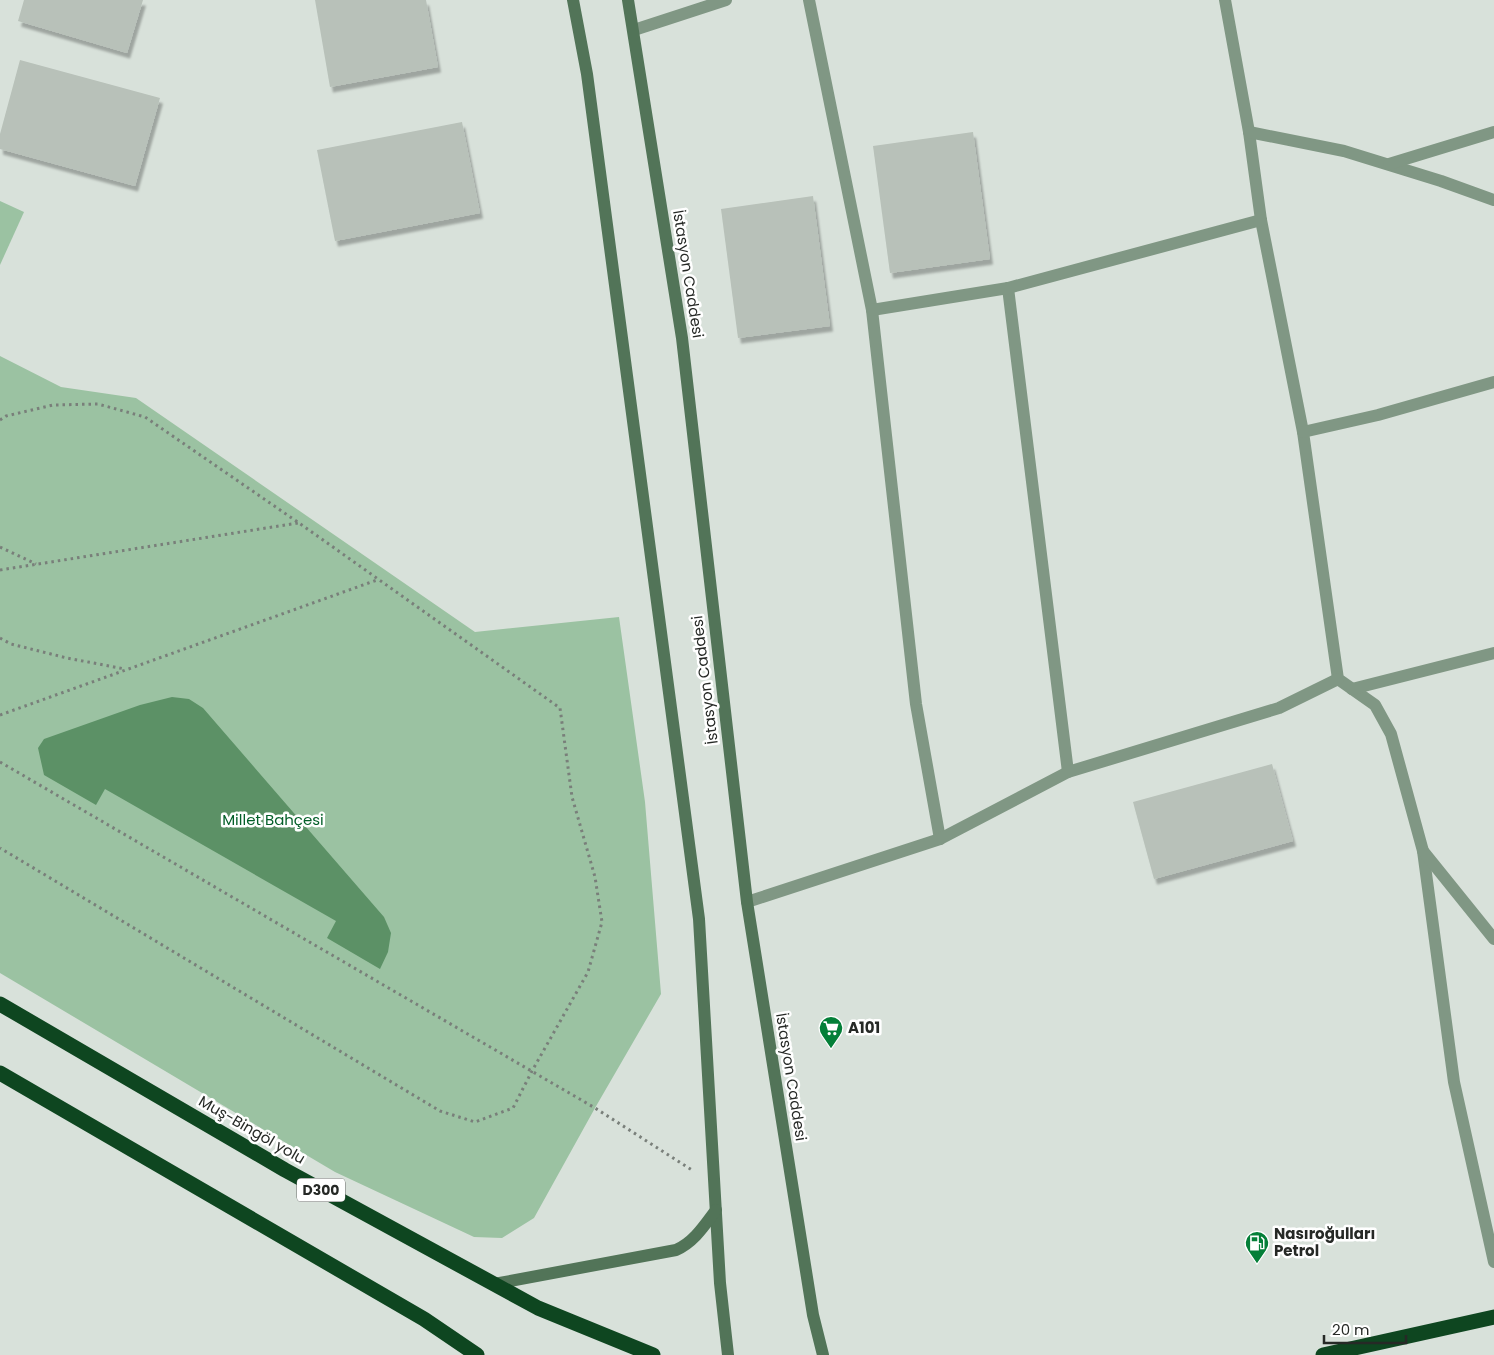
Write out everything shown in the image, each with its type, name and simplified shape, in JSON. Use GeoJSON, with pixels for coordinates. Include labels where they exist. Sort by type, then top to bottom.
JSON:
{"type":"FeatureCollection","features":[{"type":"Feature","properties":{"kind":"highway","name":"Muş-Bingöl yolu"},"geometry":{"type":"LineString","coordinates":[[0,1004],[285,1170],[538,1308],[653,1355]]}},
{"type":"Feature","properties":{"kind":"highway"},"geometry":{"type":"LineString","coordinates":[[0,1072],[424,1319],[477,1355]]}},
{"type":"Feature","properties":{"kind":"highway"},"geometry":{"type":"LineString","coordinates":[[1323,1355],[1494,1317]]}},
{"type":"Feature","properties":{"kind":"main road"},"geometry":{"type":"LineString","coordinates":[[573,0],[588,84],[700,919],[720,1283],[728,1355]]}},
{"type":"Feature","properties":{"kind":"main road","name":"İstasyon Caddesi"},"geometry":{"type":"LineString","coordinates":[[628,0],[682,338],[747,902],[812,1315],[823,1355]]}},
{"type":"Feature","properties":{"kind":"main road"},"geometry":{"type":"LineString","coordinates":[[494,1284],[676,1250],[694,1238],[716,1210]]}},
{"type":"Feature","properties":{"kind":"street"},"geometry":{"type":"LineString","coordinates":[[634,30],[726,0]]}},
{"type":"Feature","properties":{"kind":"street"},"geometry":{"type":"LineString","coordinates":[[809,0],[872,310],[916,704],[940,838]]}},
{"type":"Feature","properties":{"kind":"street"},"geometry":{"type":"LineString","coordinates":[[1226,0],[1249,132],[1261,220],[1303,432],[1338,679],[1375,705],[1391,734],[1423,851],[1454,1082],[1494,1262]]}},
{"type":"Feature","properties":{"kind":"street"},"geometry":{"type":"LineString","coordinates":[[1249,132],[1344,150],[1441,180],[1494,200]]}},
{"type":"Feature","properties":{"kind":"street"},"geometry":{"type":"LineString","coordinates":[[1389,164],[1494,132]]}},
{"type":"Feature","properties":{"kind":"street"},"geometry":{"type":"LineString","coordinates":[[872,310],[1008,288],[1261,220]]}},
{"type":"Feature","properties":{"kind":"street"},"geometry":{"type":"LineString","coordinates":[[1008,288],[1068,772]]}},
{"type":"Feature","properties":{"kind":"street"},"geometry":{"type":"LineString","coordinates":[[1303,432],[1378,415],[1494,382]]}},
{"type":"Feature","properties":{"kind":"street"},"geometry":{"type":"LineString","coordinates":[[1352,689],[1494,653]]}},
{"type":"Feature","properties":{"kind":"street"},"geometry":{"type":"LineString","coordinates":[[747,902],[940,838],[1068,772],[1279,708],[1338,679]]}},
{"type":"Feature","properties":{"kind":"street"},"geometry":{"type":"LineString","coordinates":[[1423,851],[1494,939]]}},
{"type":"Feature","properties":{"kind":"path"},"geometry":{"type":"LineString","coordinates":[[0,420],[6,416],[53,405],[98,404],[145,416],[560,708],[572,797],[595,877],[602,922],[588,972],[513,1108],[475,1122],[440,1111],[0,848]]}},
{"type":"Feature","properties":{"kind":"path"},"geometry":{"type":"LineString","coordinates":[[0,570],[298,523]]}},
{"type":"Feature","properties":{"kind":"path"},"geometry":{"type":"LineString","coordinates":[[0,547],[37,564]]}},
{"type":"Feature","properties":{"kind":"path"},"geometry":{"type":"LineString","coordinates":[[0,715],[378,580]]}},
{"type":"Feature","properties":{"kind":"path"},"geometry":{"type":"LineString","coordinates":[[0,638],[11,644],[57,656],[127,670]]}},
{"type":"Feature","properties":{"kind":"path"},"geometry":{"type":"LineString","coordinates":[[0,762],[595,1108],[714,1184]]}},
{"type":"Feature","properties":{"kind":"green space"},"geometry":{"type":"Polygon","coordinates":[[[0,201],[24,212],[0,265],[0,201]]]}},
{"type":"Feature","properties":{"kind":"green space","name":"Millet Bahçesi"},"geometry":{"type":"Polygon","coordinates":[[[0,356],[61,387],[136,398],[475,632],[619,617],[645,802],[661,994],[534,1218],[502,1238],[474,1237],[335,1172],[0,973],[0,356]]]}},
{"type":"Feature","properties":{"kind":"shaded area"},"geometry":{"type":"Polygon","coordinates":[[[172,697],[189,699],[203,708],[384,917],[391,933],[388,952],[380,969],[327,938],[336,921],[105,789],[96,805],[44,775],[38,748],[44,739],[140,705],[172,697]]]}},
{"type":"Feature","properties":{"kind":"building"},"geometry":{"type":"Polygon","coordinates":[[[24,0],[143,0],[127,53],[18,21],[24,0]]]}},
{"type":"Feature","properties":{"kind":"building"},"geometry":{"type":"Polygon","coordinates":[[[315,0],[426,0],[438,67],[330,87],[315,0]]]}},
{"type":"Feature","properties":{"kind":"building"},"geometry":{"type":"Polygon","coordinates":[[[20,60],[160,98],[135,186],[0,149],[0,134],[20,60]]]}},
{"type":"Feature","properties":{"kind":"building"},"geometry":{"type":"Polygon","coordinates":[[[462,122],[480,213],[335,241],[317,150],[462,122]]]}},
{"type":"Feature","properties":{"kind":"building"},"geometry":{"type":"Polygon","coordinates":[[[973,132],[990,259],[890,273],[873,146],[973,132]]]}},
{"type":"Feature","properties":{"kind":"building"},"geometry":{"type":"Polygon","coordinates":[[[813,196],[830,326],[738,338],[721,209],[813,196]]]}},
{"type":"Feature","properties":{"kind":"building"},"geometry":{"type":"Polygon","coordinates":[[[1272,764],[1293,841],[1154,879],[1133,802],[1272,764]]]}},
{"type":"Feature","properties":{"kind":"place","name":"A101"},"geometry":{"type":"Point","coordinates":[831,1049]}},
{"type":"Feature","properties":{"kind":"place","name":"Nasıroğulları Petrol"},"geometry":{"type":"Point","coordinates":[1257,1264]}}]}
